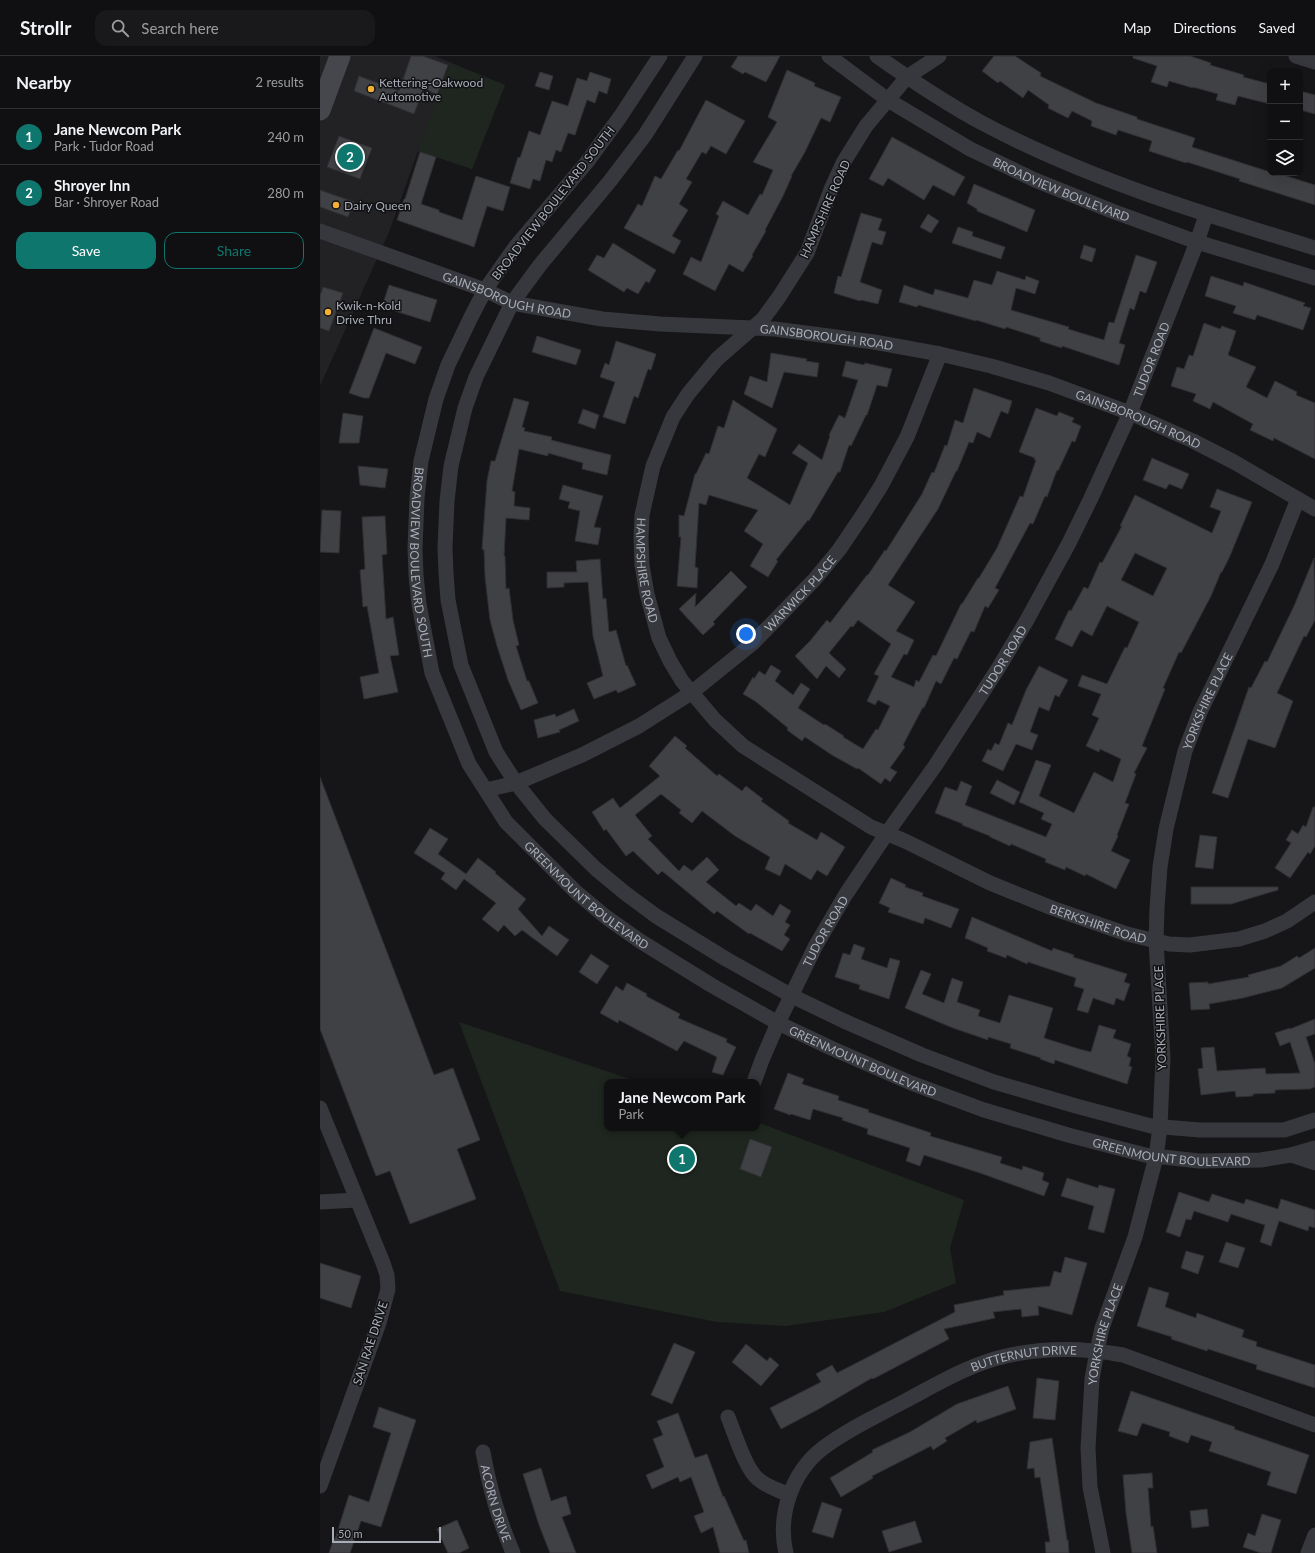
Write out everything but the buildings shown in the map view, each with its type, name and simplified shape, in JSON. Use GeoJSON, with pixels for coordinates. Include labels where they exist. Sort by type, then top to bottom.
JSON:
{"type":"FeatureCollection","features":[{"type":"Feature","properties":{"kind":"main road"},"geometry":{"type":"LineString","coordinates":[[320,110],[340,56]]}},
{"type":"Feature","properties":{"kind":"street","name":"BROADVIEW BOULEVARD SOUTH"},"geometry":{"type":"LineString","coordinates":[[486,790],[469,764],[432,673],[419,604],[415,549],[415,517],[421,462],[436,399],[448,366],[485,290],[516,246],[587,162],[606,137],[660,56]]}},
{"type":"Feature","properties":{"kind":"street","name":"BROADVIEW BOULEVARD SOUTH"},"geometry":{"type":"LineString","coordinates":[[516,783],[496,752],[461,665],[448,600],[445,518],[451,466],[463,414],[476,377],[512,303],[540,265],[610,181],[645,135],[695,56]]}},
{"type":"Feature","properties":{"kind":"street","name":"BROADVIEW BOULEVARD"},"geometry":{"type":"LineString","coordinates":[[829,56],[888,100],[970,149],[1035,180],[1112,211],[1197,242],[1315,278]]}},
{"type":"Feature","properties":{"kind":"street"},"geometry":{"type":"LineString","coordinates":[[877,56],[907,77],[984,124],[1047,154],[1206,215],[1315,248]]}},
{"type":"Feature","properties":{"kind":"street","name":"HAMPSHIRE ROAD"},"geometry":{"type":"LineString","coordinates":[[887,833],[871,826],[844,810],[744,746],[715,720],[691,693],[670,661],[659,638],[652,616],[642,564],[640,538],[642,515],[653,466],[673,417],[688,394],[717,359],[763,319],[797,270],[814,237],[832,187],[843,163],[866,126],[907,77],[939,56]]}},
{"type":"Feature","properties":{"kind":"street"},"geometry":{"type":"LineString","coordinates":[[1296,56],[1315,62]]}},
{"type":"Feature","properties":{"kind":"street","name":"TUDOR ROAD"},"geometry":{"type":"LineString","coordinates":[[755,1079],[778,1023],[816,945],[846,894],[887,833],[936,766],[999,667],[1027,620],[1088,504],[1130,413],[1197,242],[1206,215]]}},
{"type":"Feature","properties":{"kind":"street","name":"GAINSBOROUGH ROAD"},"geometry":{"type":"LineString","coordinates":[[320,231],[485,290],[512,303],[602,319],[660,324],[775,329],[874,342],[940,354],[991,366],[1049,383],[1130,413],[1220,455],[1315,509]]}},
{"type":"Feature","properties":{"kind":"street","name":"WARWICK PLACE"},"geometry":{"type":"LineString","coordinates":[[486,790],[516,783],[582,755],[639,726],[691,693],[753,643],[814,580],[838,550],[881,486],[907,437],[940,354]]}},
{"type":"Feature","properties":{"kind":"street","name":"YORKSHIRE PLACE"},"geometry":{"type":"LineString","coordinates":[[1103,1553],[1090,1487],[1088,1448],[1092,1379],[1102,1328],[1135,1237],[1156,1157],[1160,1127],[1163,1058],[1156,941],[1160,867],[1172,802],[1185,751],[1200,712],[1272,564],[1298,499]]}},
{"type":"Feature","properties":{"kind":"street","name":"GREENMOUNT BOULEVARD"},"geometry":{"type":"LineString","coordinates":[[516,783],[545,819],[596,869],[656,916],[726,959],[792,996],[844,1021],[922,1055],[994,1082],[1076,1106],[1160,1127],[1200,1130],[1284,1130],[1315,1120]]}},
{"type":"Feature","properties":{"kind":"street","name":"GREENMOUNT BOULEVARD"},"geometry":{"type":"LineString","coordinates":[[486,790],[506,822],[523,840],[576,892],[606,917],[640,941],[711,985],[778,1023],[831,1048],[911,1083],[984,1110],[1068,1136],[1145,1155],[1199,1160],[1261,1160],[1291,1155],[1315,1163]]}},
{"type":"Feature","properties":{"kind":"street","name":"BERKSHIRE ROAD"},"geometry":{"type":"LineString","coordinates":[[887,833],[990,883],[1052,908],[1127,934],[1169,944],[1190,945],[1239,939],[1287,922],[1315,902]]}},
{"type":"Feature","properties":{"kind":"street"},"geometry":{"type":"LineString","coordinates":[[320,1108],[357,1200],[320,1202]]}},
{"type":"Feature","properties":{"kind":"street"},"geometry":{"type":"LineString","coordinates":[[1291,1155],[1315,1148]]}},
{"type":"Feature","properties":{"kind":"street","name":"SAN RAE DRIVE"},"geometry":{"type":"LineString","coordinates":[[320,1486],[326,1449],[379,1323],[388,1289],[384,1263],[357,1200]]}},
{"type":"Feature","properties":{"kind":"street","name":"BUTTERNUT DRIVE"},"geometry":{"type":"LineString","coordinates":[[786,1553],[783,1529],[785,1510],[789,1495],[796,1480],[809,1462],[822,1448],[847,1432],[954,1375],[981,1363],[1007,1356],[1035,1351],[1068,1349],[1123,1355],[1315,1426]]}},
{"type":"Feature","properties":{"kind":"street"},"geometry":{"type":"LineString","coordinates":[[728,1417],[749,1468],[757,1479],[766,1485],[789,1495]]}},
{"type":"Feature","properties":{"kind":"street","name":"ACORN DRIVE"},"geometry":{"type":"LineString","coordinates":[[483,1452],[493,1500],[499,1520],[513,1553]]}},
{"type":"Feature","properties":{"kind":"street"},"geometry":{"type":"LineString","coordinates":[[1308,1553],[1315,1535]]}},
{"type":"Feature","properties":{"kind":"shaded area"},"geometry":{"type":"Polygon","coordinates":[[[320,56],[435,56],[505,85],[472,169],[418,151],[389,232],[320,386],[320,56]]]}},
{"type":"Feature","properties":{"kind":"shaded area"},"geometry":{"type":"Polygon","coordinates":[[[450,63],[505,85],[472,169],[418,151],[450,63]]]}},
{"type":"Feature","properties":{"kind":"shaded area"},"geometry":{"type":"Polygon","coordinates":[[[459,1022],[630,1079],[604,1079],[604,1131],[760,1131],[760,1123],[964,1200],[950,1248],[956,1283],[884,1312],[786,1326],[717,1322],[560,1291],[459,1022]]]}},
{"type":"Feature","properties":{"kind":"place","name":"Kettering-Oakwood Automotive"},"geometry":{"type":"Point","coordinates":[371,89]}},
{"type":"Feature","properties":{"kind":"place","name":"Shroyer Inn"},"geometry":{"type":"Point","coordinates":[350,157]}},
{"type":"Feature","properties":{"kind":"place","name":"Dairy Queen"},"geometry":{"type":"Point","coordinates":[336,205]}},
{"type":"Feature","properties":{"kind":"place","name":"Kwik-n-Kold Drive Thru"},"geometry":{"type":"Point","coordinates":[328,312]}},
{"type":"Feature","properties":{"kind":"place","name":"Jane Newcom Park"},"geometry":{"type":"Point","coordinates":[682,1159]}}]}
